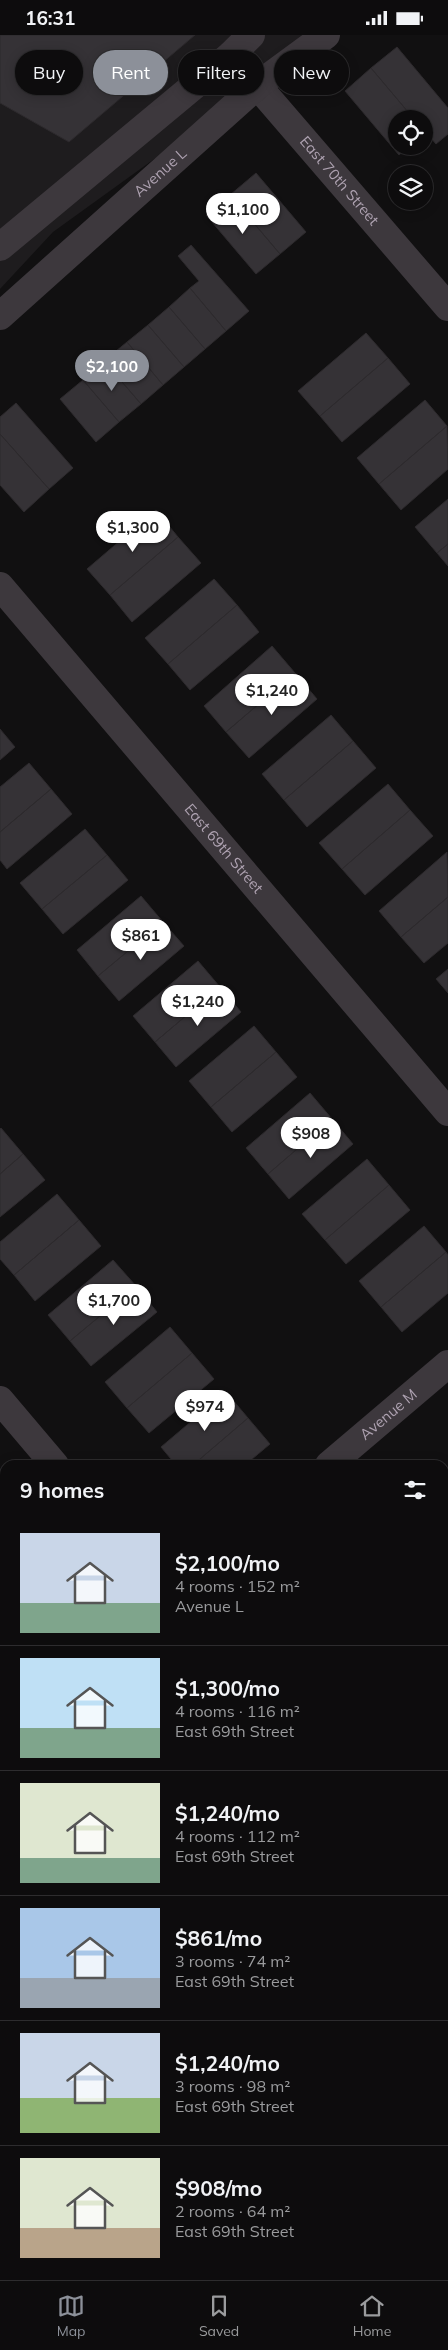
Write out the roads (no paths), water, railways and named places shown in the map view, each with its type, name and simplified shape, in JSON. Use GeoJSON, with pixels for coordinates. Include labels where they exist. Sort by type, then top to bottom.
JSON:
{"type":"FeatureCollection","features":[{"type":"Feature","properties":{"kind":"street"},"geometry":{"type":"LineString","coordinates":[[236,50],[251,35]]}},
{"type":"Feature","properties":{"kind":"street","name":"Avenue L"},"geometry":{"type":"LineString","coordinates":[[264,81],[326,35]]}},
{"type":"Feature","properties":{"kind":"street","name":"East 70th Street"},"geometry":{"type":"LineString","coordinates":[[264,92],[448,307]]}},
{"type":"Feature","properties":{"kind":"street"},"geometry":{"type":"LineString","coordinates":[[0,247],[183,95]]}},
{"type":"Feature","properties":{"kind":"street","name":"Avenue L"},"geometry":{"type":"LineString","coordinates":[[0,316],[247,95]]}},
{"type":"Feature","properties":{"kind":"street","name":"East 69th Street"},"geometry":{"type":"LineString","coordinates":[[0,586],[448,1112]]}},
{"type":"Feature","properties":{"kind":"street","name":"Avenue M"},"geometry":{"type":"LineString","coordinates":[[335,1460],[448,1364]]}},
{"type":"Feature","properties":{"kind":"street"},"geometry":{"type":"LineString","coordinates":[[0,1400],[50,1460]]}}]}
